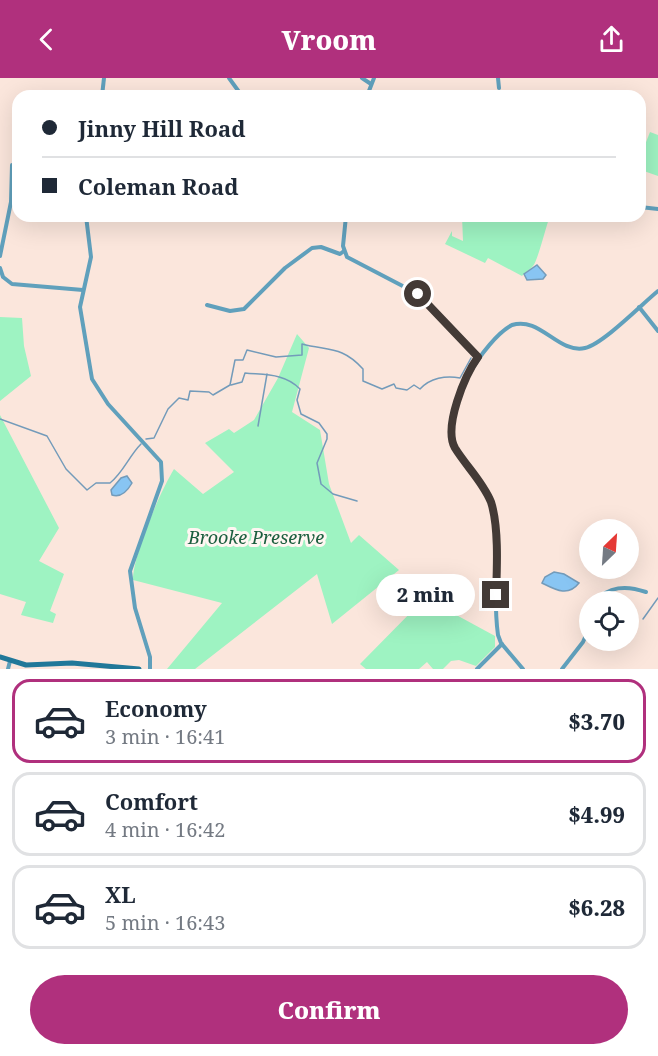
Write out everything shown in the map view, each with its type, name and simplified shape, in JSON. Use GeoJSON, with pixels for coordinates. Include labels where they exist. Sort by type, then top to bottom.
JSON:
{"type":"FeatureCollection","features":[{"type":"Feature","properties":{"kind":"street"},"geometry":{"type":"LineString","coordinates":[[362,78],[371,84]]}},
{"type":"Feature","properties":{"kind":"street"},"geometry":{"type":"LineString","coordinates":[[369,90],[374,78]]}},
{"type":"Feature","properties":{"kind":"street"},"geometry":{"type":"LineString","coordinates":[[498,78],[499,88]]}},
{"type":"Feature","properties":{"kind":"street"},"geometry":{"type":"LineString","coordinates":[[0,256],[11,202],[12,165]]}},
{"type":"Feature","properties":{"kind":"street"},"geometry":{"type":"LineString","coordinates":[[87,222],[91,257],[83,290],[81,319],[94,384],[118,415],[157,456],[164,469],[162,481],[130,571],[135,609],[150,657],[150,669]]}},
{"type":"Feature","properties":{"kind":"street"},"geometry":{"type":"LineString","coordinates":[[346,222],[344,251],[352,260],[418,294],[478,357]]}},
{"type":"Feature","properties":{"kind":"street"},"geometry":{"type":"LineString","coordinates":[[207,305],[230,311],[244,309],[285,268],[312,248],[321,246],[340,254],[344,251]]}},
{"type":"Feature","properties":{"kind":"street"},"geometry":{"type":"LineString","coordinates":[[0,268],[3,277],[12,285],[83,290]]}},
{"type":"Feature","properties":{"kind":"street"},"geometry":{"type":"LineString","coordinates":[[523,669],[502,644],[496,624],[493,510],[487,494],[456,450],[450,434],[464,384],[478,357],[502,332],[520,323],[532,325],[568,346],[585,348],[595,344],[658,291]]}},
{"type":"Feature","properties":{"kind":"street"},"geometry":{"type":"LineString","coordinates":[[639,307],[658,331]]}},
{"type":"Feature","properties":{"kind":"street"},"geometry":{"type":"LineString","coordinates":[[610,591],[614,588],[638,591]]}},
{"type":"Feature","properties":{"kind":"street"},"geometry":{"type":"LineString","coordinates":[[639,591],[646,592]]}},
{"type":"Feature","properties":{"kind":"street"},"geometry":{"type":"LineString","coordinates":[[477,669],[502,644]]}},
{"type":"Feature","properties":{"kind":"street"},"geometry":{"type":"LineString","coordinates":[[562,669],[579,647]]}},
{"type":"Feature","properties":{"kind":"street"},"geometry":{"type":"LineString","coordinates":[[0,657],[26,665],[72,663],[140,669]]}},
{"type":"Feature","properties":{"kind":"street"},"geometry":{"type":"LineString","coordinates":[[8,669],[10,661]]}},
{"type":"Feature","properties":{"kind":"green space"},"geometry":{"type":"Polygon","coordinates":[[[650,132],[658,135],[658,176],[646,172],[646,142],[650,132]]]}},
{"type":"Feature","properties":{"kind":"green space"},"geometry":{"type":"Polygon","coordinates":[[[462,222],[548,222],[535,263],[522,276],[488,258],[485,263],[445,244],[452,231],[452,236],[463,241],[462,222]]]}},
{"type":"Feature","properties":{"kind":"green space"},"geometry":{"type":"Polygon","coordinates":[[[0,317],[22,318],[24,346],[31,376],[0,401],[0,317]]]}},
{"type":"Feature","properties":{"kind":"green space","name":"Brooke Preserve"},"geometry":{"type":"Polygon","coordinates":[[[297,334],[309,348],[292,412],[320,430],[329,484],[351,543],[359,535],[399,570],[332,624],[317,574],[195,669],[167,669],[222,603],[133,580],[137,555],[148,524],[174,469],[203,494],[234,472],[205,443],[229,429],[234,433],[254,420],[278,378],[297,334]]]}},
{"type":"Feature","properties":{"kind":"green space"},"geometry":{"type":"Polygon","coordinates":[[[0,415],[59,528],[39,561],[64,574],[50,611],[56,614],[53,623],[21,615],[26,602],[0,594],[0,415]]]}},
{"type":"Feature","properties":{"kind":"green space"},"geometry":{"type":"Polygon","coordinates":[[[425,598],[495,636],[495,647],[476,666],[459,660],[451,661],[443,669],[433,669],[427,662],[419,669],[366,669],[360,664],[425,598]]]}},
{"type":"Feature","properties":{"kind":"water"},"geometry":{"type":"Polygon","coordinates":[[[537,265],[546,275],[543,279],[527,280],[524,274],[537,265]]]}},
{"type":"Feature","properties":{"kind":"water"},"geometry":{"type":"Polygon","coordinates":[[[127,476],[132,483],[124,493],[112,495],[111,490],[121,478],[127,476]]]}},
{"type":"Feature","properties":{"kind":"water"},"geometry":{"type":"Polygon","coordinates":[[[554,572],[564,574],[579,583],[571,590],[562,591],[542,583],[545,577],[554,572]]]}},
{"type":"Feature","properties":{"kind":"waterway"},"geometry":{"type":"LineString","coordinates":[[146,439],[154,438],[168,409],[179,398],[188,400],[190,391],[209,392],[213,395],[230,385],[235,360],[243,360],[247,350],[276,357],[302,355],[302,344],[335,350],[348,356],[363,369],[363,381],[382,389],[394,384],[396,388],[407,390],[414,385],[420,389],[428,382],[438,378],[460,378],[471,358]]}},
{"type":"Feature","properties":{"kind":"waterway"},"geometry":{"type":"LineString","coordinates":[[231,385],[242,382],[245,373],[281,377],[300,389],[297,400],[301,414],[319,423],[327,434],[317,463],[321,484],[333,494],[357,501]]}},
{"type":"Feature","properties":{"kind":"waterway"},"geometry":{"type":"LineString","coordinates":[[258,426],[267,374]]}},
{"type":"Feature","properties":{"kind":"waterway"},"geometry":{"type":"LineString","coordinates":[[0,419],[47,436],[66,469],[87,490],[96,483],[110,483],[141,444]]}},
{"type":"Feature","properties":{"kind":"waterway"},"geometry":{"type":"LineString","coordinates":[[643,619],[658,598]]}},
{"type":"Feature","properties":{"kind":"route"},"geometry":{"type":"LineString","coordinates":[[418,294],[478,357],[464,384],[452,420],[450,434],[456,450],[484,489],[492,506],[496,595]]}}]}
